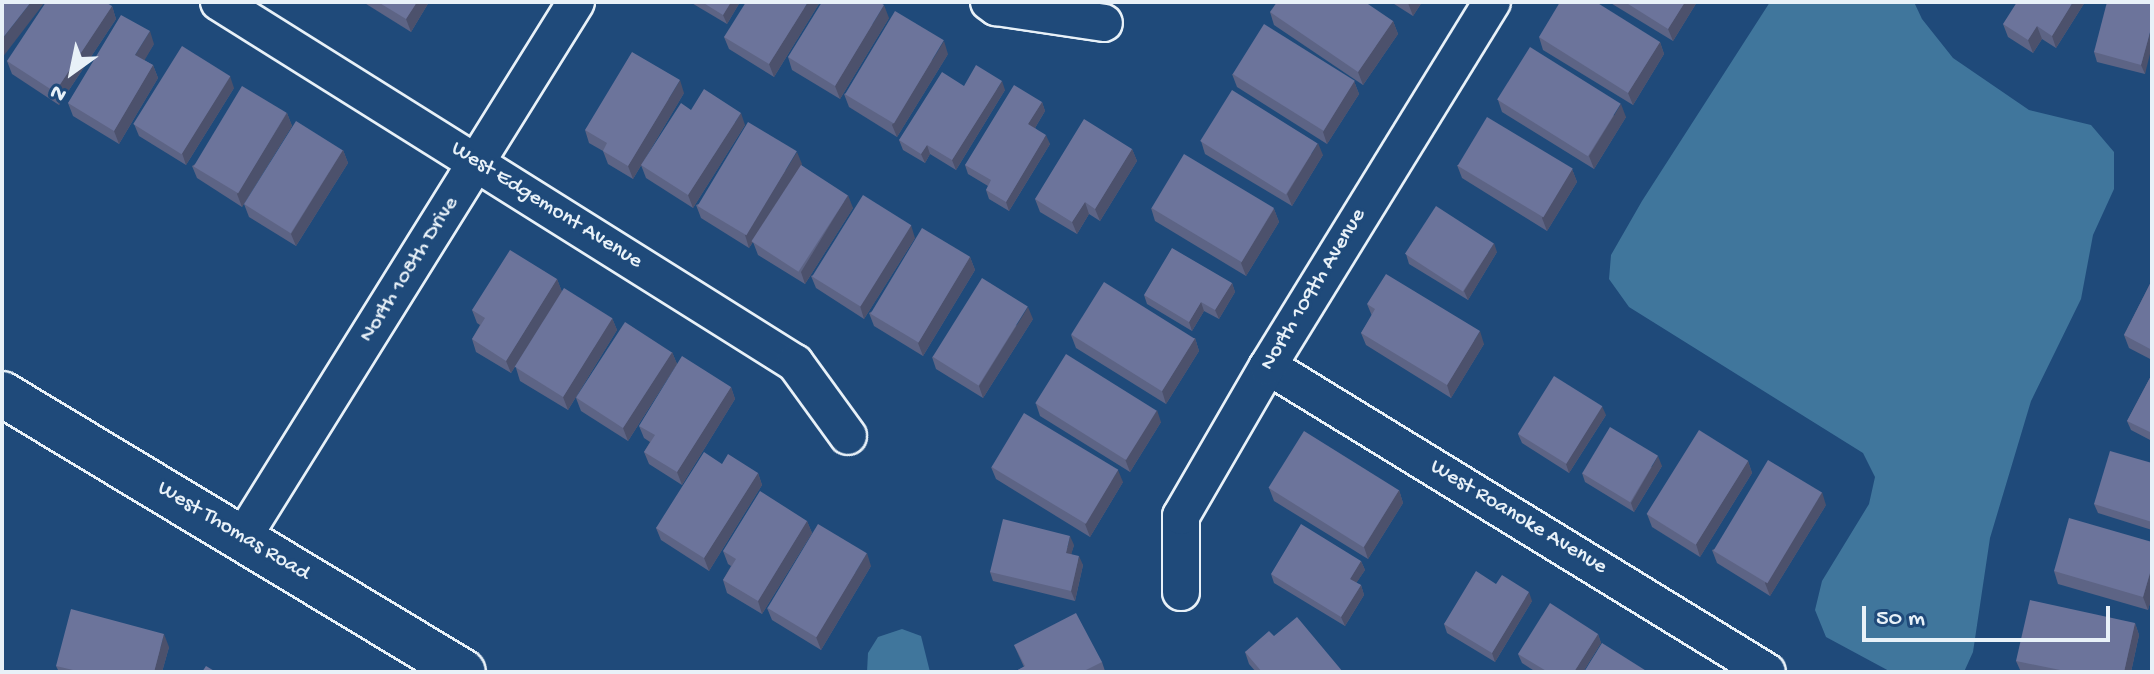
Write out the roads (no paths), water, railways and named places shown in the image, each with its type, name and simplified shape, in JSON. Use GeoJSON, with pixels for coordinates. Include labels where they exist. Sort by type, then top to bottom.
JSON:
{"type":"FeatureCollection","features":[{"type":"Feature","properties":{"kind":"main road","name":"West Thomas Road"},"geometry":{"type":"LineString","coordinates":[[2,394],[463,672]]}},
{"type":"Feature","properties":{"kind":"street","name":"West Edgemont Avenue"},"geometry":{"type":"LineString","coordinates":[[220,2],[795,363],[848,436]]}},
{"type":"Feature","properties":{"kind":"street","name":"North 108th Drive"},"geometry":{"type":"LineString","coordinates":[[243,537],[576,2]]}},
{"type":"Feature","properties":{"kind":"street"},"geometry":{"type":"LineString","coordinates":[[989,2],[996,7],[1104,23]]}},
{"type":"Feature","properties":{"kind":"street","name":"North 109th Avenue"},"geometry":{"type":"LineString","coordinates":[[1181,592],[1181,516],[1268,366],[1492,2]]}},
{"type":"Feature","properties":{"kind":"street","name":"West Roanoke Avenue"},"geometry":{"type":"LineString","coordinates":[[1268,366],[1767,672]]}},
{"type":"Feature","properties":{"kind":"water"},"geometry":{"type":"Polygon","coordinates":[[[1770,2],[1914,2],[1922,19],[1953,58],[2029,110],[2091,125],[2114,152],[2114,189],[2093,235],[2081,299],[2031,401],[1990,538],[1973,652],[1964,672],[1891,672],[1826,637],[1815,610],[1822,581],[1869,504],[1875,477],[1863,453],[1629,307],[1609,279],[1611,255],[1642,201],[1770,2]]]}},
{"type":"Feature","properties":{"kind":"water"},"geometry":{"type":"Polygon","coordinates":[[[902,629],[921,636],[930,672],[867,672],[868,653],[878,637],[902,629]]]}}]}
